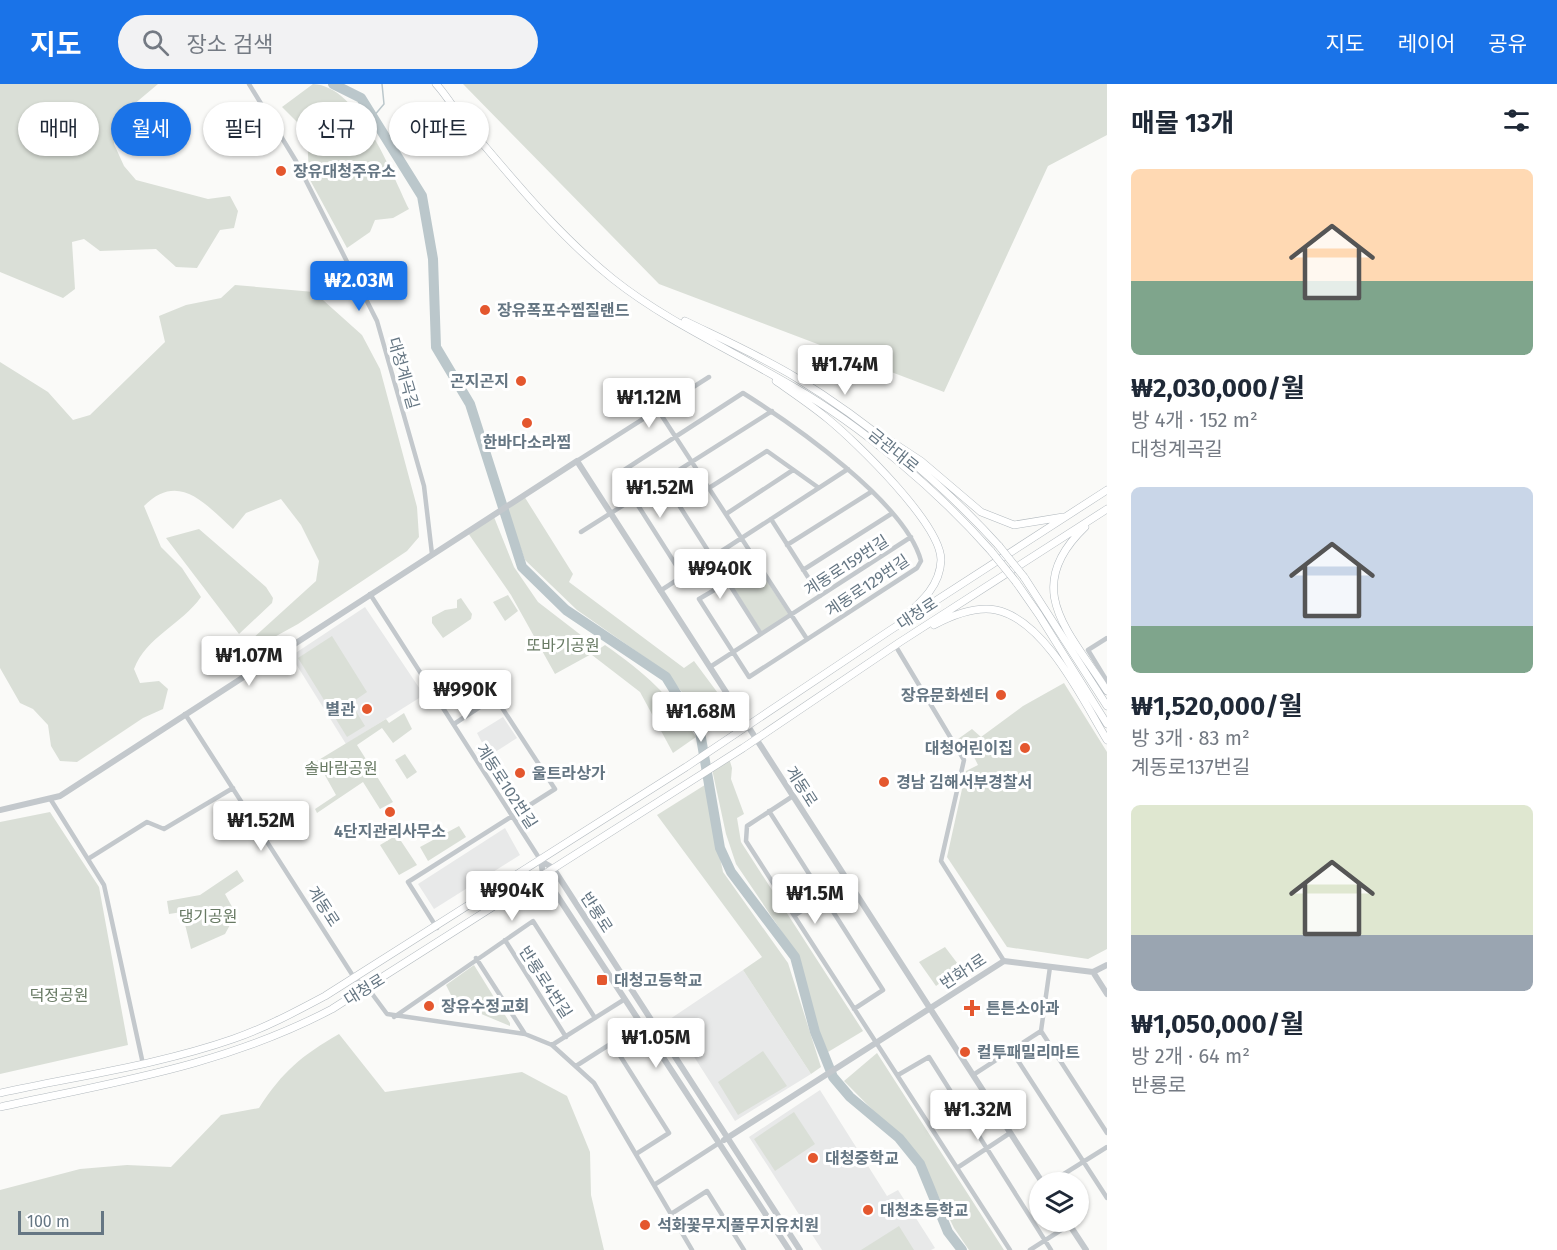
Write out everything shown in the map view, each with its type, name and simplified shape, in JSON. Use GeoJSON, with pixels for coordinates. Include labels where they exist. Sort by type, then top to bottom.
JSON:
{"type":"FeatureCollection","features":[{"type":"Feature","properties":{"kind":"main road","name":"금관대로"},"geometry":{"type":"LineString","coordinates":[[436,84],[450,99],[464,121],[541,212],[613,279],[650,304],[794,387],[855,427],[955,513],[991,551],[1016,582],[1107,725]]}},
{"type":"Feature","properties":{"kind":"main road","name":"금관대로"},"geometry":{"type":"LineString","coordinates":[[650,304],[795,377],[859,422],[941,489],[999,546],[1024,577],[1107,704]]}},
{"type":"Feature","properties":{"kind":"main road"},"geometry":{"type":"LineString","coordinates":[[749,362],[827,418],[858,446],[924,520],[936,538],[941,560],[936,582],[927,596],[889,631]]}},
{"type":"Feature","properties":{"kind":"main road"},"geometry":{"type":"LineString","coordinates":[[859,422],[897,443],[981,513],[1014,525],[1046,521],[1071,514]]}},
{"type":"Feature","properties":{"kind":"main road","name":"대청로"},"geometry":{"type":"LineString","coordinates":[[0,1093],[143,1065],[206,1048],[268,1026],[355,979],[729,740],[889,631],[1107,490]]}},
{"type":"Feature","properties":{"kind":"main road","name":"대청로"},"geometry":{"type":"LineString","coordinates":[[0,1107],[209,1061],[300,1026],[367,987],[737,752],[897,644],[1107,509]]}},
{"type":"Feature","properties":{"kind":"main road"},"geometry":{"type":"LineString","coordinates":[[1098,515],[1076,536],[1061,555],[1053,580],[1054,602],[1060,620],[1107,691]]}},
{"type":"Feature","properties":{"kind":"main road"},"geometry":{"type":"LineString","coordinates":[[897,644],[957,614],[976,610],[996,610],[1020,622],[1047,645],[1107,740]]}},
{"type":"Feature","properties":{"kind":"main road"},"geometry":{"type":"LineString","coordinates":[[1087,659],[1107,704]]}},
{"type":"Feature","properties":{"kind":"main road"},"geometry":{"type":"LineString","coordinates":[[1084,701],[1107,725]]}},
{"type":"Feature","properties":{"kind":"street","name":"대청계곡길"},"geometry":{"type":"LineString","coordinates":[[249,84],[296,161],[377,321],[424,486],[432,554]]}},
{"type":"Feature","properties":{"kind":"street"},"geometry":{"type":"LineString","coordinates":[[0,810],[51,800],[480,522],[710,377]]}},
{"type":"Feature","properties":{"kind":"street","name":"계동로129번길"},"geometry":{"type":"LineString","coordinates":[[676,437],[743,393],[772,411],[848,469],[911,537],[921,561],[917,568],[807,639]]}},
{"type":"Feature","properties":{"kind":"street"},"geometry":{"type":"LineString","coordinates":[[658,410],[807,639],[749,677],[699,599],[728,582]]}},
{"type":"Feature","properties":{"kind":"street"},"geometry":{"type":"LineString","coordinates":[[581,532],[772,411]]}},
{"type":"Feature","properties":{"kind":"street"},"geometry":{"type":"LineString","coordinates":[[676,437],[618,474],[683,576]]}},
{"type":"Feature","properties":{"kind":"street"},"geometry":{"type":"LineString","coordinates":[[709,488],[766,452],[819,488]]}},
{"type":"Feature","properties":{"kind":"street","name":"계동로"},"geometry":{"type":"LineString","coordinates":[[577,461],[1035,1172]]}},
{"type":"Feature","properties":{"kind":"street"},"geometry":{"type":"LineString","coordinates":[[660,591],[848,469]]}},
{"type":"Feature","properties":{"kind":"street"},"geometry":{"type":"LineString","coordinates":[[726,514],[793,470]]}},
{"type":"Feature","properties":{"kind":"street"},"geometry":{"type":"LineString","coordinates":[[663,480],[761,634]]}},
{"type":"Feature","properties":{"kind":"street"},"geometry":{"type":"LineString","coordinates":[[787,545],[871,492]]}},
{"type":"Feature","properties":{"kind":"street"},"geometry":{"type":"LineString","coordinates":[[803,570],[891,514]]}},
{"type":"Feature","properties":{"kind":"street"},"geometry":{"type":"LineString","coordinates":[[771,519],[820,596]]}},
{"type":"Feature","properties":{"kind":"street","name":"계동로159번길"},"geometry":{"type":"LineString","coordinates":[[710,667],[911,537]]}},
{"type":"Feature","properties":{"kind":"street","name":"계동로102번길"},"geometry":{"type":"LineString","coordinates":[[370,594],[541,861]]}},
{"type":"Feature","properties":{"kind":"street"},"geometry":{"type":"LineString","coordinates":[[1107,638],[1088,650],[1107,681]]}},
{"type":"Feature","properties":{"kind":"street"},"geometry":{"type":"LineString","coordinates":[[897,644],[964,760],[941,861],[1004,961]]}},
{"type":"Feature","properties":{"kind":"street"},"geometry":{"type":"LineString","coordinates":[[437,928],[408,882],[555,789],[495,697],[454,724]]}},
{"type":"Feature","properties":{"kind":"street","name":"계동로"},"geometry":{"type":"LineString","coordinates":[[186,714],[355,979],[367,987],[387,1014],[394,1017]]}},
{"type":"Feature","properties":{"kind":"street"},"geometry":{"type":"LineString","coordinates":[[88,859],[147,822],[164,829],[232,788]]}},
{"type":"Feature","properties":{"kind":"street"},"geometry":{"type":"LineString","coordinates":[[793,796],[747,826],[746,841],[1010,1250]]}},
{"type":"Feature","properties":{"kind":"street"},"geometry":{"type":"LineString","coordinates":[[51,800],[104,885],[143,1065]]}},
{"type":"Feature","properties":{"kind":"street"},"geometry":{"type":"LineString","coordinates":[[769,810],[884,990],[854,1009]]}},
{"type":"Feature","properties":{"kind":"street","name":"반룡로"},"geometry":{"type":"LineString","coordinates":[[541,861],[553,868],[800,1250]]}},
{"type":"Feature","properties":{"kind":"street","name":"반룡로"},"geometry":{"type":"LineString","coordinates":[[541,861],[543,874],[789,1250]]}},
{"type":"Feature","properties":{"kind":"street"},"geometry":{"type":"LineString","coordinates":[[795,915],[848,882]]}},
{"type":"Feature","properties":{"kind":"street","name":"반룡로4번길"},"geometry":{"type":"LineString","coordinates":[[394,1017],[476,958],[533,921],[596,1018]]}},
{"type":"Feature","properties":{"kind":"street","name":"반룡로4번길"},"geometry":{"type":"LineString","coordinates":[[505,940],[566,1037]]}},
{"type":"Feature","properties":{"kind":"street"},"geometry":{"type":"LineString","coordinates":[[476,958],[525,1034]]}},
{"type":"Feature","properties":{"kind":"street","name":"번화1로"},"geometry":{"type":"LineString","coordinates":[[727,1138],[1004,961],[1094,972]]}},
{"type":"Feature","properties":{"kind":"street"},"geometry":{"type":"LineString","coordinates":[[1107,965],[1094,972],[1107,993]]}},
{"type":"Feature","properties":{"kind":"street"},"geometry":{"type":"LineString","coordinates":[[1050,967],[1041,1031],[1107,1133]]}},
{"type":"Feature","properties":{"kind":"street"},"geometry":{"type":"LineString","coordinates":[[552,1045],[625,999]]}},
{"type":"Feature","properties":{"kind":"street"},"geometry":{"type":"LineString","coordinates":[[394,1017],[525,1034],[552,1045],[594,1083],[692,1250]]}},
{"type":"Feature","properties":{"kind":"street"},"geometry":{"type":"LineString","coordinates":[[973,1075],[1041,1031]]}},
{"type":"Feature","properties":{"kind":"street"},"geometry":{"type":"LineString","coordinates":[[576,1066],[612,1043],[669,1133],[636,1154]]}},
{"type":"Feature","properties":{"kind":"street"},"geometry":{"type":"LineString","coordinates":[[1011,1050],[1107,1198]]}},
{"type":"Feature","properties":{"kind":"street"},"geometry":{"type":"LineString","coordinates":[[898,1075],[929,1057],[1051,1250]]}},
{"type":"Feature","properties":{"kind":"street"},"geometry":{"type":"LineString","coordinates":[[957,1168],[1010,1134]]}},
{"type":"Feature","properties":{"kind":"street"},"geometry":{"type":"LineString","coordinates":[[654,1185],[727,1138]]}},
{"type":"Feature","properties":{"kind":"street"},"geometry":{"type":"LineString","coordinates":[[1068,1172],[1107,1147]]}},
{"type":"Feature","properties":{"kind":"street"},"geometry":{"type":"LineString","coordinates":[[671,1214],[707,1191],[742,1249]]}},
{"type":"Feature","properties":{"kind":"street"},"geometry":{"type":"LineString","coordinates":[[1030,1250],[1056,1232]]}},
{"type":"Feature","properties":{"kind":"street"},"geometry":{"type":"LineString","coordinates":[[1074,1232],[1086,1250]]}},
{"type":"Feature","properties":{"kind":"shaded area"},"geometry":{"type":"Polygon","coordinates":[[[365,607],[424,695],[346,744],[291,656],[365,607]]]}},
{"type":"Feature","properties":{"kind":"shaded area"},"geometry":{"type":"Polygon","coordinates":[[[503,717],[517,738],[489,756],[477,733],[503,717]]]}},
{"type":"Feature","properties":{"kind":"shaded area"},"geometry":{"type":"Polygon","coordinates":[[[505,828],[520,855],[434,909],[418,884],[505,828]]]}},
{"type":"Feature","properties":{"kind":"shaded area"},"geometry":{"type":"Polygon","coordinates":[[[743,970],[811,1074],[735,1121],[670,1019],[743,970]]]}},
{"type":"Feature","properties":{"kind":"shaded area","name":"대청중학교"},"geometry":{"type":"Polygon","coordinates":[[[820,1090],[887,1196],[898,1190],[935,1248],[931,1250],[822,1250],[749,1137],[820,1090]]]}},
{"type":"Feature","properties":{"kind":"green space"},"geometry":{"type":"Polygon","coordinates":[[[0,84],[158,84],[137,102],[111,102],[111,156],[119,156],[124,166],[136,180],[208,199],[230,196],[238,211],[234,228],[220,230],[197,268],[176,267],[156,249],[100,251],[84,239],[72,242],[75,289],[63,298],[0,272],[0,84]]]}},
{"type":"Feature","properties":{"kind":"green space"},"geometry":{"type":"Polygon","coordinates":[[[313,84],[330,88],[348,102],[296,102],[296,121],[284,109],[284,106],[313,84]]]}},
{"type":"Feature","properties":{"kind":"green space"},"geometry":{"type":"Polygon","coordinates":[[[463,84],[1107,84],[1107,135],[1048,166],[944,392],[659,284],[489,111],[489,102],[481,102],[463,84]]]}},
{"type":"Feature","properties":{"kind":"green space"},"geometry":{"type":"Polygon","coordinates":[[[377,143],[409,209],[393,218],[375,220],[370,232],[347,248],[309,178],[308,156],[377,156],[377,143]]]}},
{"type":"Feature","properties":{"kind":"green space"},"geometry":{"type":"Polygon","coordinates":[[[235,285],[314,292],[362,335],[380,369],[417,507],[419,537],[407,551],[298,624],[260,645],[252,639],[316,581],[319,561],[301,525],[281,499],[246,513],[233,529],[191,495],[180,491],[169,491],[157,496],[144,506],[161,547],[182,568],[201,597],[193,607],[155,639],[134,669],[140,683],[159,681],[168,689],[163,709],[143,718],[77,762],[60,761],[51,746],[48,725],[33,709],[20,703],[0,668],[0,362],[48,392],[73,420],[90,415],[165,342],[159,316],[186,305],[221,298],[235,285]]]}},
{"type":"Feature","properties":{"kind":"green space"},"geometry":{"type":"Polygon","coordinates":[[[524,496],[573,574],[569,582],[684,668],[694,661],[729,708],[723,721],[706,731],[696,710],[666,672],[577,610],[525,560],[507,510],[524,496]]]}},
{"type":"Feature","properties":{"kind":"green space","name":"또바기공원"},"geometry":{"type":"Polygon","coordinates":[[[494,517],[514,567],[538,602],[599,649],[605,645],[645,676],[666,697],[696,737],[673,753],[640,692],[592,655],[595,652],[555,674],[511,595],[468,533],[494,517]]]}},
{"type":"Feature","properties":{"kind":"green space"},"geometry":{"type":"Polygon","coordinates":[[[199,529],[266,587],[273,598],[272,603],[239,634],[166,538],[199,529]]]}},
{"type":"Feature","properties":{"kind":"green space"},"geometry":{"type":"Polygon","coordinates":[[[759,569],[789,615],[762,632],[733,587],[759,569]]]}},
{"type":"Feature","properties":{"kind":"green space"},"geometry":{"type":"Polygon","coordinates":[[[508,595],[518,611],[505,621],[493,602],[508,595]]]}},
{"type":"Feature","properties":{"kind":"green space"},"geometry":{"type":"Polygon","coordinates":[[[461,598],[472,614],[471,619],[443,638],[432,623],[432,617],[445,610],[457,608],[457,600],[461,598]]]}},
{"type":"Feature","properties":{"kind":"green space"},"geometry":{"type":"Polygon","coordinates":[[[332,636],[367,692],[351,703],[365,726],[347,737],[298,658],[332,636]]]}},
{"type":"Feature","properties":{"kind":"green space"},"geometry":{"type":"Polygon","coordinates":[[[1064,683],[1107,752],[1107,949],[1088,959],[1007,947],[947,857],[966,771],[978,765],[971,751],[965,752],[958,739],[972,729],[981,737],[1023,706],[1064,683]]]}},
{"type":"Feature","properties":{"kind":"green space","name":"솔바람공원"},"geometry":{"type":"Polygon","coordinates":[[[404,713],[412,729],[393,743],[382,728],[357,745],[393,802],[380,809],[363,782],[317,813],[315,809],[336,795],[317,761],[386,719],[389,723],[404,713]]]}},
{"type":"Feature","properties":{"kind":"green space"},"geometry":{"type":"Polygon","coordinates":[[[405,754],[417,772],[407,779],[395,760],[405,754]]]}},
{"type":"Feature","properties":{"kind":"green space"},"geometry":{"type":"Polygon","coordinates":[[[729,758],[732,768],[731,779],[744,814],[737,818],[741,842],[863,1031],[828,1052],[818,1029],[799,957],[736,864],[726,834],[712,769],[729,758]]]}},
{"type":"Feature","properties":{"kind":"green space"},"geometry":{"type":"Polygon","coordinates":[[[708,783],[712,818],[723,872],[788,963],[821,1067],[811,1074],[743,970],[762,957],[657,815],[708,783]]]}},
{"type":"Feature","properties":{"kind":"green space","name":"덕정공원"},"geometry":{"type":"Polygon","coordinates":[[[50,812],[99,887],[128,1045],[0,1074],[0,822],[50,812]]]}},
{"type":"Feature","properties":{"kind":"green space"},"geometry":{"type":"Polygon","coordinates":[[[459,826],[466,837],[428,861],[420,847],[459,826]]]}},
{"type":"Feature","properties":{"kind":"green space"},"geometry":{"type":"Polygon","coordinates":[[[397,835],[417,865],[399,875],[380,845],[397,835]]]}},
{"type":"Feature","properties":{"kind":"green space","name":"댕기공원"},"geometry":{"type":"Polygon","coordinates":[[[237,870],[244,881],[225,894],[236,914],[225,934],[191,949],[182,912],[169,914],[167,901],[200,895],[237,870]]]}},
{"type":"Feature","properties":{"kind":"green space"},"geometry":{"type":"Polygon","coordinates":[[[945,947],[961,968],[936,986],[919,962],[945,947]]]}},
{"type":"Feature","properties":{"kind":"green space"},"geometry":{"type":"Polygon","coordinates":[[[474,965],[510,1026],[455,1003],[446,985],[474,965]]]}},
{"type":"Feature","properties":{"kind":"green space"},"geometry":{"type":"Polygon","coordinates":[[[339,1034],[385,1092],[522,1072],[567,1096],[590,1152],[591,1195],[604,1250],[0,1250],[0,1190],[80,1169],[127,1165],[171,1167],[221,1115],[259,1108],[276,1084],[294,1065],[339,1034]]]}},
{"type":"Feature","properties":{"kind":"green space"},"geometry":{"type":"Polygon","coordinates":[[[763,1051],[787,1086],[738,1115],[718,1082],[763,1051]]]}},
{"type":"Feature","properties":{"kind":"green space"},"geometry":{"type":"Polygon","coordinates":[[[877,1053],[1004,1250],[969,1250],[954,1228],[920,1158],[844,1081],[877,1053]]]}},
{"type":"Feature","properties":{"kind":"green space"},"geometry":{"type":"Polygon","coordinates":[[[794,1112],[815,1144],[775,1171],[754,1139],[794,1112]]]}},
{"type":"Feature","properties":{"kind":"green space"},"geometry":{"type":"Polygon","coordinates":[[[899,1226],[914,1250],[861,1250],[899,1226]]]}},
{"type":"Feature","properties":{"kind":"waterway"},"geometry":{"type":"LineString","coordinates":[[333,84],[361,98],[422,196],[433,259],[436,347],[470,404],[522,567],[566,610],[666,677],[700,732],[720,848],[731,872],[795,957],[815,1032],[833,1077],[850,1097],[899,1138],[920,1164],[948,1232],[962,1250]]}},
{"type":"Feature","properties":{"kind":"waterway"},"geometry":{"type":"LineString","coordinates":[[377,112],[384,104],[382,84]]}},
{"type":"Feature","properties":{"kind":"place","name":"장유대청주유소"},"geometry":{"type":"Point","coordinates":[281,171]}},
{"type":"Feature","properties":{"kind":"place","name":"장유폭포수찜질랜드"},"geometry":{"type":"Point","coordinates":[485,310]}},
{"type":"Feature","properties":{"kind":"place","name":"곤지곤지"},"geometry":{"type":"Point","coordinates":[521,381]}},
{"type":"Feature","properties":{"kind":"place","name":"한바다소라찜"},"geometry":{"type":"Point","coordinates":[527,423]}},
{"type":"Feature","properties":{"kind":"place","name":"장유문화센터"},"geometry":{"type":"Point","coordinates":[1001,695]}},
{"type":"Feature","properties":{"kind":"place","name":"별관"},"geometry":{"type":"Point","coordinates":[367,709]}},
{"type":"Feature","properties":{"kind":"place","name":"대청어린이집"},"geometry":{"type":"Point","coordinates":[1025,748]}},
{"type":"Feature","properties":{"kind":"place","name":"울트라상가"},"geometry":{"type":"Point","coordinates":[520,773]}},
{"type":"Feature","properties":{"kind":"place","name":"경남 김해서부경찰서"},"geometry":{"type":"Point","coordinates":[884,782]}},
{"type":"Feature","properties":{"kind":"place","name":"4단지관리사무소"},"geometry":{"type":"Point","coordinates":[390,812]}},
{"type":"Feature","properties":{"kind":"place","name":"대청고등학교"},"geometry":{"type":"Point","coordinates":[602,980]}},
{"type":"Feature","properties":{"kind":"place","name":"장유수정교회"},"geometry":{"type":"Point","coordinates":[429,1006]}},
{"type":"Feature","properties":{"kind":"place","name":"튼튼소아과"},"geometry":{"type":"Point","coordinates":[972,1008]}},
{"type":"Feature","properties":{"kind":"place","name":"컬투패밀리마트"},"geometry":{"type":"Point","coordinates":[965,1052]}},
{"type":"Feature","properties":{"kind":"place","name":"대청중학교"},"geometry":{"type":"Point","coordinates":[813,1158]}},
{"type":"Feature","properties":{"kind":"place","name":"대청초등학교"},"geometry":{"type":"Point","coordinates":[868,1210]}},
{"type":"Feature","properties":{"kind":"place","name":"석화꽃무지풀무지유치원"},"geometry":{"type":"Point","coordinates":[645,1225]}}]}
